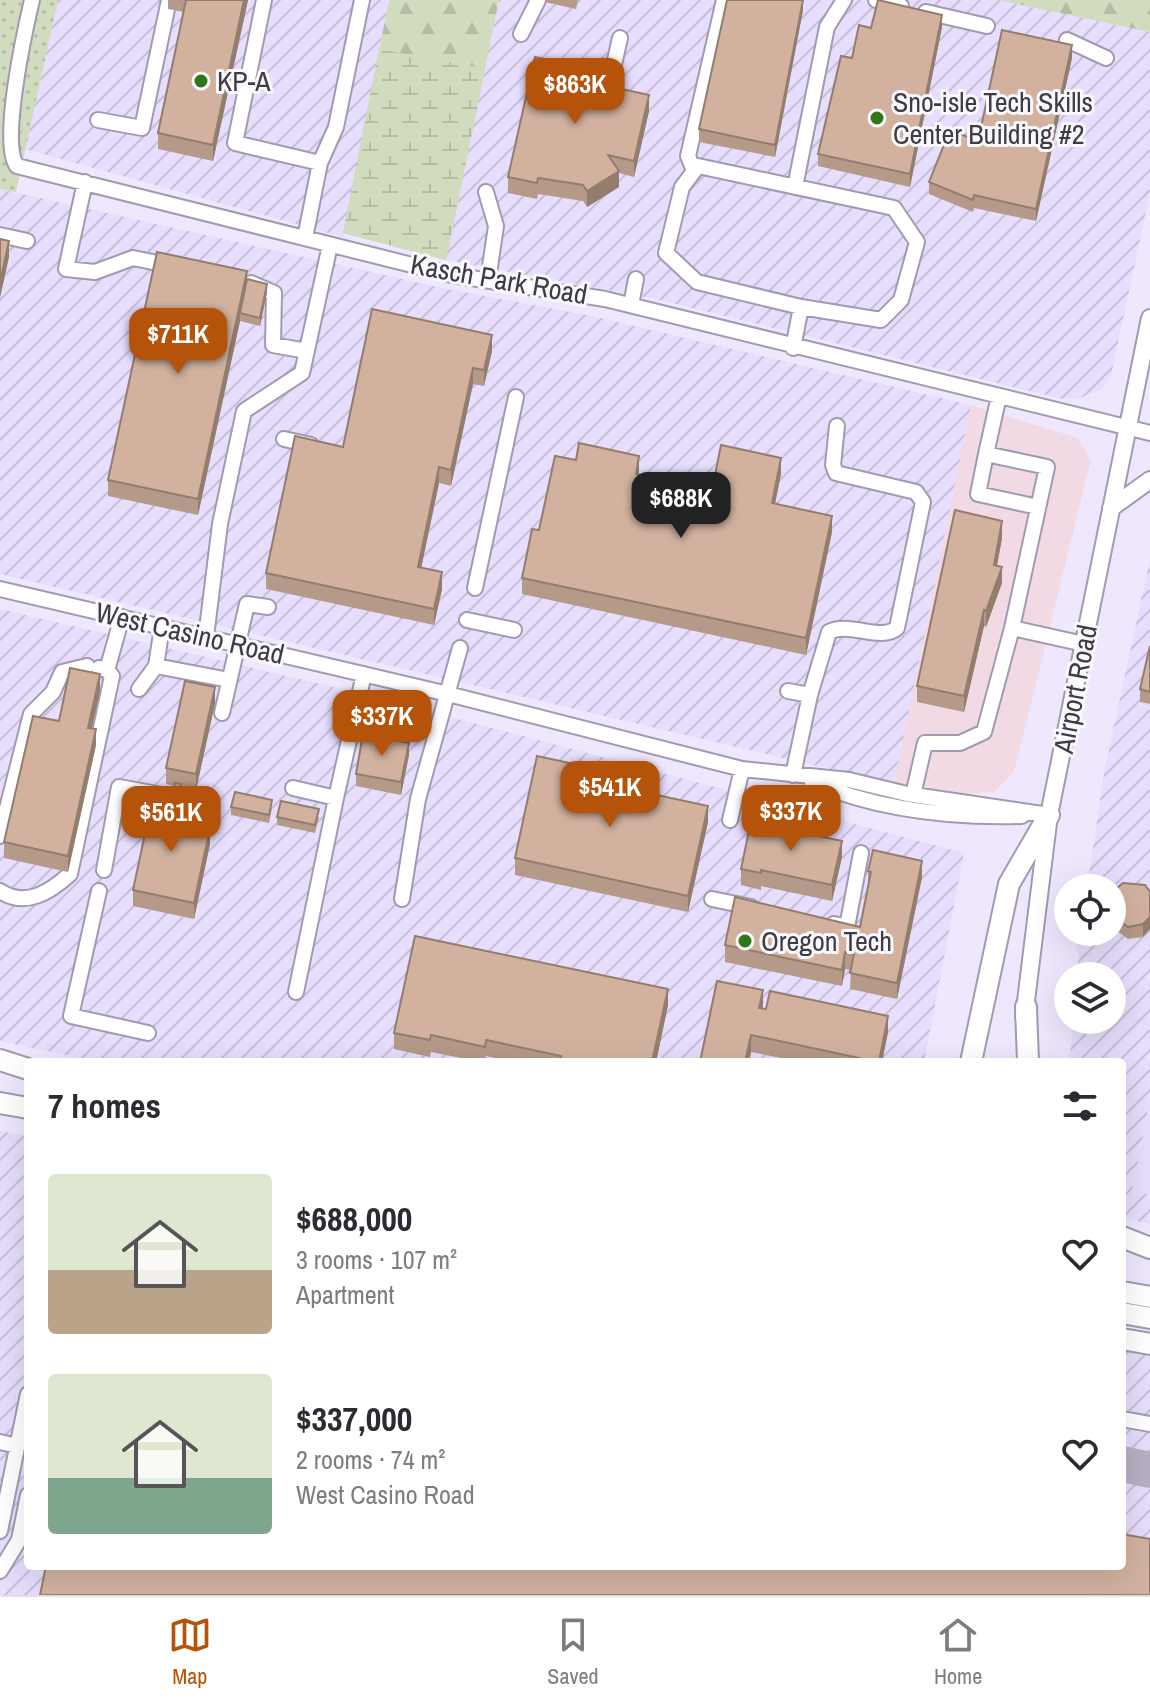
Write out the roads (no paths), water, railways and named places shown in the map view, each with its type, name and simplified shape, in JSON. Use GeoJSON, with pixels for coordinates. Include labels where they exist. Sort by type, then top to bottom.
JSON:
{"type":"FeatureCollection","features":[{"type":"Feature","properties":{"kind":"highway"},"geometry":{"type":"LineString","coordinates":[[972,1058],[1009,884],[1049,815]]}},
{"type":"Feature","properties":{"kind":"highway"},"geometry":{"type":"LineString","coordinates":[[1026,1007],[1028,1058]]}},
{"type":"Feature","properties":{"kind":"highway"},"geometry":{"type":"LineString","coordinates":[[0,1060],[24,1069]]}},
{"type":"Feature","properties":{"kind":"highway"},"geometry":{"type":"LineString","coordinates":[[0,1069],[24,1071]]}},
{"type":"Feature","properties":{"kind":"highway"},"geometry":{"type":"LineString","coordinates":[[0,1103],[24,1107]]}},
{"type":"Feature","properties":{"kind":"highway"},"geometry":{"type":"LineString","coordinates":[[1126,1239],[1148,1247]]}},
{"type":"Feature","properties":{"kind":"highway"},"geometry":{"type":"LineString","coordinates":[[1126,1244],[1148,1247]]}},
{"type":"Feature","properties":{"kind":"highway"},"geometry":{"type":"LineString","coordinates":[[1126,1293],[1150,1297]]}},
{"type":"Feature","properties":{"kind":"highway"},"geometry":{"type":"LineString","coordinates":[[1126,1314],[1150,1318]]}},
{"type":"Feature","properties":{"kind":"highway"},"geometry":{"type":"LineString","coordinates":[[1126,1340],[1150,1344]]}},
{"type":"Feature","properties":{"kind":"main road","name":"Airport Road"},"geometry":{"type":"LineString","coordinates":[[1019,1058],[1049,815],[1150,318]]}},
{"type":"Feature","properties":{"kind":"main road"},"geometry":{"type":"LineString","coordinates":[[1111,508],[1150,480]]}},
{"type":"Feature","properties":{"kind":"street","name":"Kasch Park Road"},"geometry":{"type":"LineString","coordinates":[[32,0],[2,122],[3,143],[9,159],[17,166],[330,245],[488,280],[631,305],[793,348],[1150,433]]}},
{"type":"Feature","properties":{"kind":"street"},"geometry":{"type":"LineString","coordinates":[[98,120],[142,128],[169,0]]}},
{"type":"Feature","properties":{"kind":"street"},"geometry":{"type":"LineString","coordinates":[[264,0],[235,143],[320,163]]}},
{"type":"Feature","properties":{"kind":"street"},"geometry":{"type":"LineString","coordinates":[[305,238],[320,163],[336,127],[362,0]]}},
{"type":"Feature","properties":{"kind":"street"},"geometry":{"type":"LineString","coordinates":[[521,34],[538,0]]}},
{"type":"Feature","properties":{"kind":"street"},"geometry":{"type":"LineString","coordinates":[[694,171],[688,156],[724,0]]}},
{"type":"Feature","properties":{"kind":"street"},"geometry":{"type":"LineString","coordinates":[[795,187],[827,27],[844,0]]}},
{"type":"Feature","properties":{"kind":"street"},"geometry":{"type":"LineString","coordinates":[[876,0],[987,26]]}},
{"type":"Feature","properties":{"kind":"street"},"geometry":{"type":"LineString","coordinates":[[611,78],[620,38]]}},
{"type":"Feature","properties":{"kind":"street"},"geometry":{"type":"LineString","coordinates":[[1067,40],[1106,58]]}},
{"type":"Feature","properties":{"kind":"street"},"geometry":{"type":"LineString","coordinates":[[698,166],[795,187],[894,208],[917,242],[901,300],[881,320],[801,307],[697,282],[666,253],[682,187],[698,166]]}},
{"type":"Feature","properties":{"kind":"street"},"geometry":{"type":"LineString","coordinates":[[85,182],[66,269],[95,272],[133,258],[184,268]]}},
{"type":"Feature","properties":{"kind":"street"},"geometry":{"type":"LineString","coordinates":[[486,192],[496,226],[488,280]]}},
{"type":"Feature","properties":{"kind":"street"},"geometry":{"type":"LineString","coordinates":[[0,235],[27,241]]}},
{"type":"Feature","properties":{"kind":"street"},"geometry":{"type":"LineString","coordinates":[[206,637],[220,524],[244,411],[302,373],[330,245]]}},
{"type":"Feature","properties":{"kind":"street"},"geometry":{"type":"LineString","coordinates":[[241,279],[274,293],[273,345],[307,351]]}},
{"type":"Feature","properties":{"kind":"street"},"geometry":{"type":"LineString","coordinates":[[631,305],[636,279]]}},
{"type":"Feature","properties":{"kind":"street"},"geometry":{"type":"LineString","coordinates":[[793,348],[801,307]]}},
{"type":"Feature","properties":{"kind":"street"},"geometry":{"type":"LineString","coordinates":[[999,396],[978,494],[1038,507]]}},
{"type":"Feature","properties":{"kind":"street"},"geometry":{"type":"LineString","coordinates":[[475,588],[516,397]]}},
{"type":"Feature","properties":{"kind":"street"},"geometry":{"type":"LineString","coordinates":[[797,776],[810,695],[829,632],[838,627],[889,633],[897,628],[923,502],[916,492],[836,473],[833,465],[837,426]]}},
{"type":"Feature","properties":{"kind":"street"},"geometry":{"type":"LineString","coordinates":[[284,439],[319,447]]}},
{"type":"Feature","properties":{"kind":"street"},"geometry":{"type":"LineString","coordinates":[[913,795],[925,743],[960,743],[984,732],[1012,628],[1047,467],[986,454]]}},
{"type":"Feature","properties":{"kind":"street","name":"West Casino Road"},"geometry":{"type":"LineString","coordinates":[[0,589],[448,694],[742,769],[849,780],[913,795],[1049,815]]}},
{"type":"Feature","properties":{"kind":"street"},"geometry":{"type":"LineString","coordinates":[[222,713],[247,604],[268,607]]}},
{"type":"Feature","properties":{"kind":"street"},"geometry":{"type":"LineString","coordinates":[[107,670],[122,617]]}},
{"type":"Feature","properties":{"kind":"street"},"geometry":{"type":"LineString","coordinates":[[467,620],[514,630]]}},
{"type":"Feature","properties":{"kind":"street"},"geometry":{"type":"LineString","coordinates":[[139,689],[156,666],[162,627]]}},
{"type":"Feature","properties":{"kind":"street"},"geometry":{"type":"LineString","coordinates":[[1012,628],[1084,644]]}},
{"type":"Feature","properties":{"kind":"street"},"geometry":{"type":"LineString","coordinates":[[402,899],[418,799],[460,648]]}},
{"type":"Feature","properties":{"kind":"street"},"geometry":{"type":"LineString","coordinates":[[0,836],[34,708],[53,692],[62,672],[83,665],[107,670],[112,676],[106,712],[70,874],[36,898],[15,897],[0,891]]}},
{"type":"Feature","properties":{"kind":"street"},"geometry":{"type":"LineString","coordinates":[[156,666],[229,680]]}},
{"type":"Feature","properties":{"kind":"street"},"geometry":{"type":"LineString","coordinates":[[296,992],[364,674]]}},
{"type":"Feature","properties":{"kind":"street"},"geometry":{"type":"LineString","coordinates":[[788,691],[810,695]]}},
{"type":"Feature","properties":{"kind":"street"},"geometry":{"type":"LineString","coordinates":[[730,820],[742,769]]}},
{"type":"Feature","properties":{"kind":"street","name":"West Casino Road"},"geometry":{"type":"LineString","coordinates":[[797,776],[847,797],[906,810],[983,817],[1049,815]]}},
{"type":"Feature","properties":{"kind":"street"},"geometry":{"type":"LineString","coordinates":[[104,870],[119,787],[206,803]]}},
{"type":"Feature","properties":{"kind":"street"},"geometry":{"type":"LineString","coordinates":[[293,788],[336,798]]}},
{"type":"Feature","properties":{"kind":"street"},"geometry":{"type":"LineString","coordinates":[[817,921],[847,927],[861,853]]}},
{"type":"Feature","properties":{"kind":"street"},"geometry":{"type":"LineString","coordinates":[[99,891],[71,1016],[148,1033]]}},
{"type":"Feature","properties":{"kind":"street"},"geometry":{"type":"LineString","coordinates":[[712,899],[772,911]]}},
{"type":"Feature","properties":{"kind":"street"},"geometry":{"type":"LineString","coordinates":[[0,1531],[24,1415]]}},
{"type":"Feature","properties":{"kind":"street"},"geometry":{"type":"LineString","coordinates":[[1126,1420],[1150,1424]]}},
{"type":"Feature","properties":{"kind":"street"},"geometry":{"type":"LineString","coordinates":[[0,1442],[18,1446]]}},
{"type":"Feature","properties":{"kind":"street"},"geometry":{"type":"LineString","coordinates":[[0,1571],[19,1540],[24,1515]]}},
{"type":"Feature","properties":{"kind":"place","name":"KP-A"},"geometry":{"type":"Point","coordinates":[201,81]}},
{"type":"Feature","properties":{"kind":"place","name":"Sno-isle Tech Skills Center Building #2"},"geometry":{"type":"Point","coordinates":[877,118]}},
{"type":"Feature","properties":{"kind":"place","name":"Oregon Tech"},"geometry":{"type":"Point","coordinates":[745,941]}}]}
